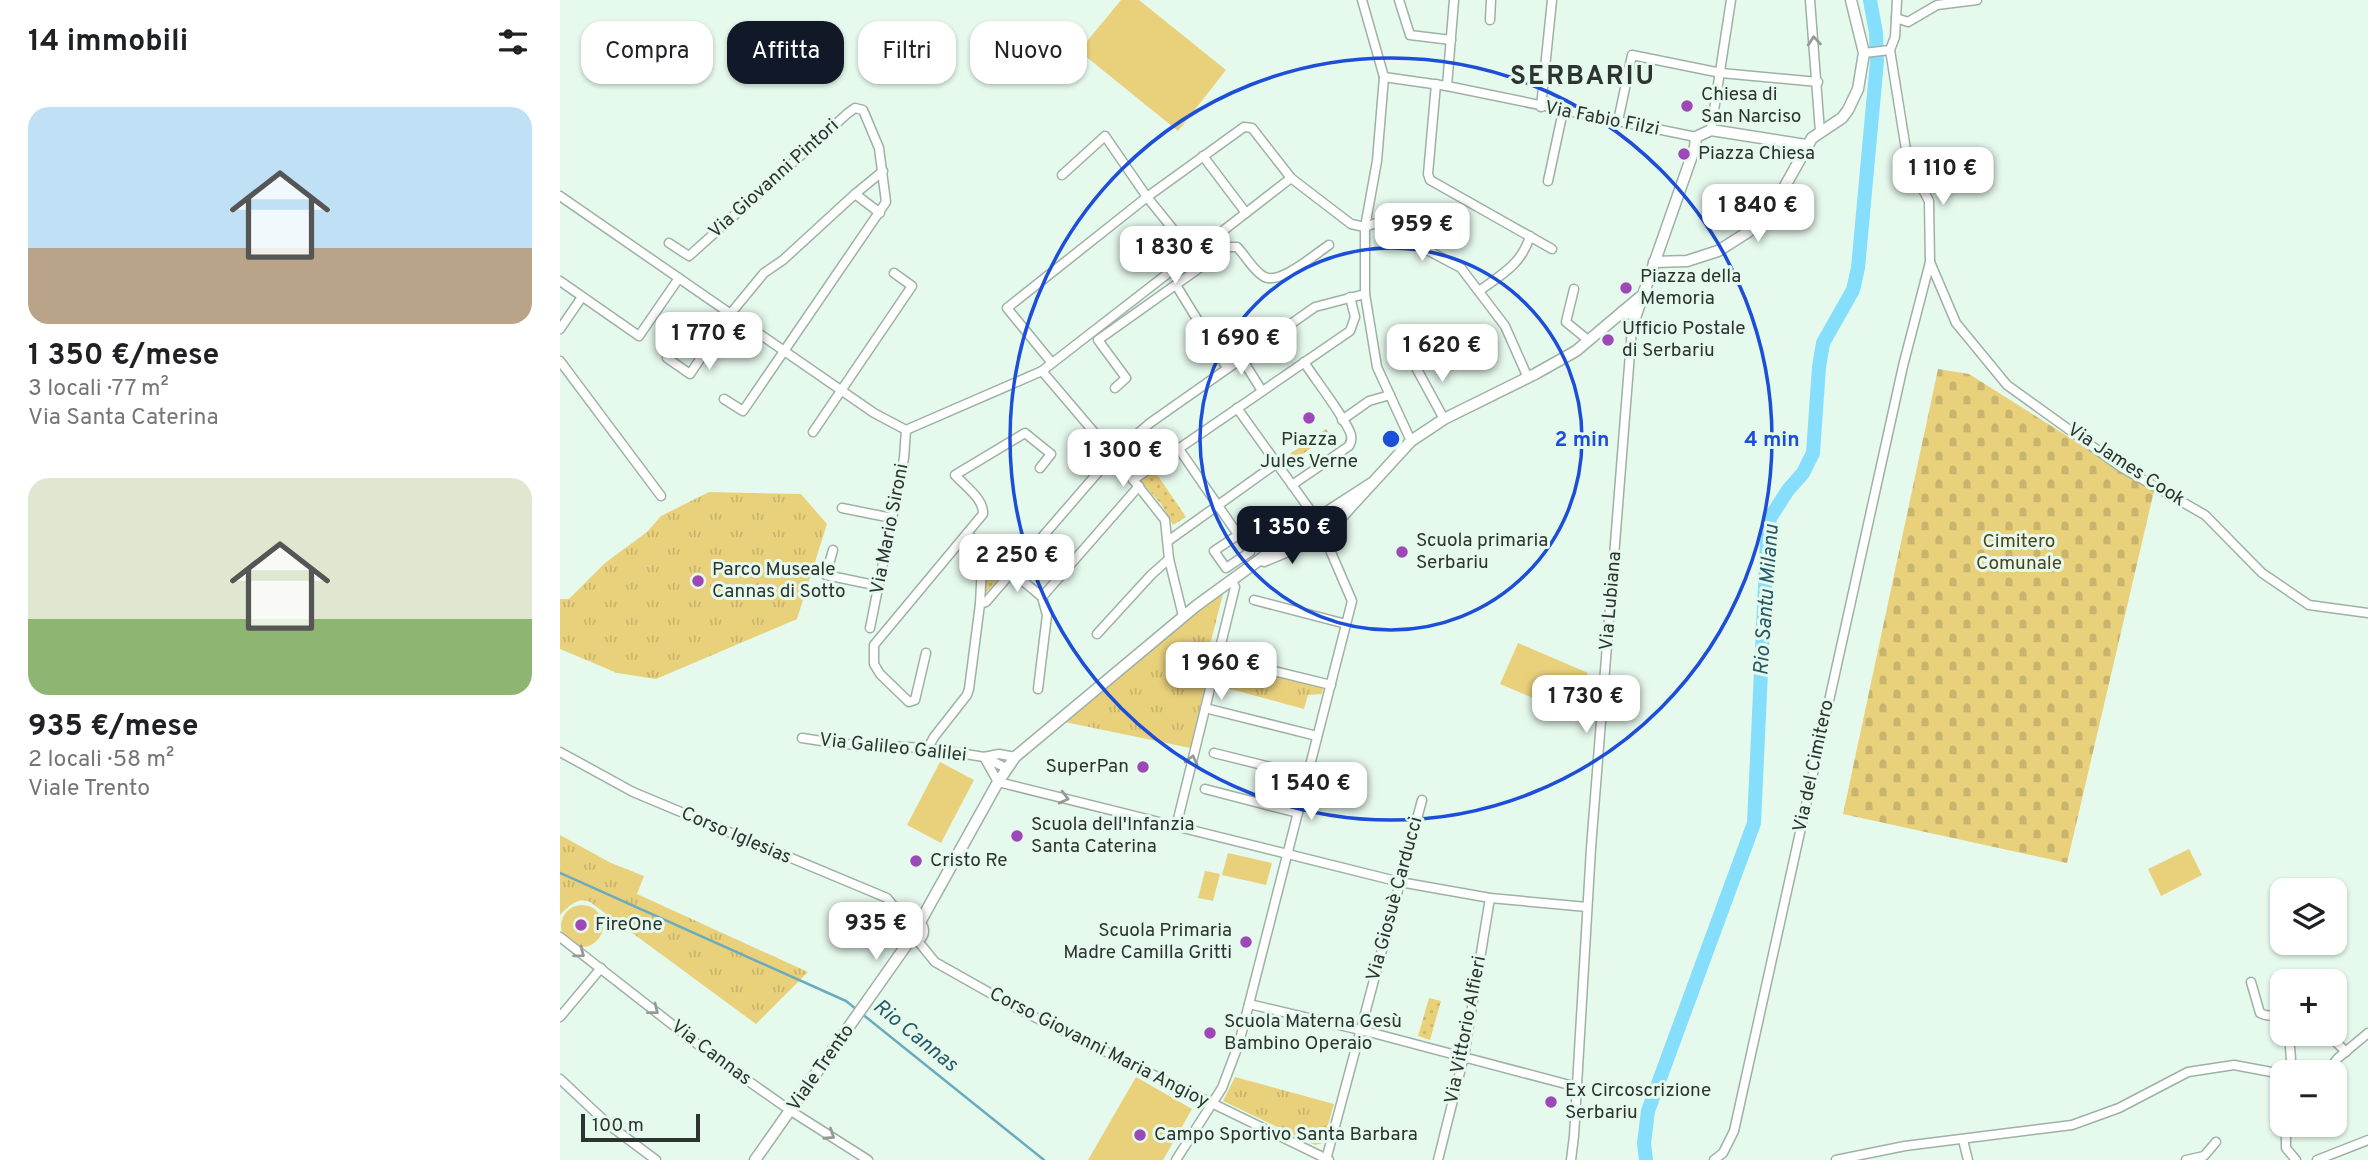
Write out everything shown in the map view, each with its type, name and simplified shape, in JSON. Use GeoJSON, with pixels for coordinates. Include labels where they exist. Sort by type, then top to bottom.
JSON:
{"type":"FeatureCollection","features":[{"type":"Feature","properties":{"kind":"main road"},"geometry":{"type":"LineString","coordinates":[[1654,262],[1687,261],[1718,251],[1748,232],[1771,211],[1806,145],[1849,110],[1858,89],[1867,52],[1851,0]]}},
{"type":"Feature","properties":{"kind":"main road"},"geometry":{"type":"LineString","coordinates":[[1696,137],[1711,130],[1806,145]]}},
{"type":"Feature","properties":{"kind":"main road","name":"Via Lubiana"},"geometry":{"type":"LineString","coordinates":[[1636,315],[1640,297],[1695,147],[1696,137]]}},
{"type":"Feature","properties":{"kind":"main road"},"geometry":{"type":"LineString","coordinates":[[1247,569],[1324,536],[1394,463],[1411,441],[1444,419],[1576,351],[1640,297]]}},
{"type":"Feature","properties":{"kind":"main road"},"geometry":{"type":"LineString","coordinates":[[1622,312],[1636,315]]}},
{"type":"Feature","properties":{"kind":"main road"},"geometry":{"type":"LineString","coordinates":[[919,924],[1006,768],[1015,757],[1183,616],[1313,518],[1372,483]]}},
{"type":"Feature","properties":{"kind":"main road"},"geometry":{"type":"LineString","coordinates":[[908,924],[919,924],[923,931],[913,940],[904,932],[908,924]]}},
{"type":"Feature","properties":{"kind":"main road","name":"Viale Trento"},"geometry":{"type":"LineString","coordinates":[[755,1160],[913,940]]}},
{"type":"Feature","properties":{"kind":"street"},"geometry":{"type":"LineString","coordinates":[[1362,0],[1384,77],[1377,161],[1365,227],[1365,293],[1377,367],[1411,441]]}},
{"type":"Feature","properties":{"kind":"street"},"geometry":{"type":"LineString","coordinates":[[1399,0],[1410,35],[1451,40]]}},
{"type":"Feature","properties":{"kind":"street"},"geometry":{"type":"LineString","coordinates":[[1447,86],[1454,0]]}},
{"type":"Feature","properties":{"kind":"street"},"geometry":{"type":"LineString","coordinates":[[1489,20],[1491,0]]}},
{"type":"Feature","properties":{"kind":"street"},"geometry":{"type":"LineString","coordinates":[[1541,107],[1552,0]]}},
{"type":"Feature","properties":{"kind":"street"},"geometry":{"type":"LineString","coordinates":[[1711,130],[1731,0]]}},
{"type":"Feature","properties":{"kind":"street"},"geometry":{"type":"LineString","coordinates":[[1810,0],[1820,132]]}},
{"type":"Feature","properties":{"kind":"street"},"geometry":{"type":"LineString","coordinates":[[1897,0],[1895,37],[1888,50],[1908,162],[1929,201],[1930,262]]}},
{"type":"Feature","properties":{"kind":"street"},"geometry":{"type":"LineString","coordinates":[[1896,18],[1908,22],[1937,5],[1977,0]]}},
{"type":"Feature","properties":{"kind":"street"},"geometry":{"type":"LineString","coordinates":[[1867,52],[1888,50]]}},
{"type":"Feature","properties":{"kind":"street"},"geometry":{"type":"LineString","coordinates":[[1618,121],[1632,55],[1721,73],[1818,82]]}},
{"type":"Feature","properties":{"kind":"street","name":"Via Fabio Filzi"},"geometry":{"type":"LineString","coordinates":[[1384,77],[1447,86],[1696,137]]}},
{"type":"Feature","properties":{"kind":"street"},"geometry":{"type":"LineString","coordinates":[[1436,84],[1428,174],[1430,180],[1552,249]]}},
{"type":"Feature","properties":{"kind":"street","name":"Via Giovanni Pintori"},"geometry":{"type":"LineString","coordinates":[[670,243],[689,256],[855,108],[863,110],[879,148],[883,171]]}},
{"type":"Feature","properties":{"kind":"street"},"geometry":{"type":"LineString","coordinates":[[1548,181],[1563,111]]}},
{"type":"Feature","properties":{"kind":"street"},"geometry":{"type":"LineString","coordinates":[[1052,363],[1007,308],[1147,197],[1244,127],[1252,128],[1292,178],[1351,223],[1365,227],[1376,223],[1461,268],[1505,326],[1528,377]]}},
{"type":"Feature","properties":{"kind":"street"},"geometry":{"type":"LineString","coordinates":[[1062,175],[1105,136],[1147,197],[1193,254]]}},
{"type":"Feature","properties":{"kind":"street"},"geometry":{"type":"LineString","coordinates":[[1203,156],[1246,213]]}},
{"type":"Feature","properties":{"kind":"street"},"geometry":{"type":"LineString","coordinates":[[667,358],[691,374],[731,313],[764,273],[783,260],[883,171]]}},
{"type":"Feature","properties":{"kind":"street"},"geometry":{"type":"LineString","coordinates":[[724,399],[743,411],[886,202],[883,171]]}},
{"type":"Feature","properties":{"kind":"street"},"geometry":{"type":"LineString","coordinates":[[561,199],[874,413],[906,430],[1042,371],[1292,178]]}},
{"type":"Feature","properties":{"kind":"street"},"geometry":{"type":"LineString","coordinates":[[855,194],[880,212]]}},
{"type":"Feature","properties":{"kind":"street"},"geometry":{"type":"LineString","coordinates":[[1479,291],[1514,266],[1522,256],[1530,236]]}},
{"type":"Feature","properties":{"kind":"street"},"geometry":{"type":"LineString","coordinates":[[1115,388],[1126,378],[1098,340],[1228,247],[1237,247],[1253,267],[1269,279],[1280,278],[1329,245]]}},
{"type":"Feature","properties":{"kind":"street","name":"Via del Cimitero"},"geometry":{"type":"LineString","coordinates":[[1714,1160],[1723,1153],[1734,1132],[1903,366],[1930,262]]}},
{"type":"Feature","properties":{"kind":"street","name":"Via James Cook"},"geometry":{"type":"LineString","coordinates":[[1930,262],[1956,323],[2007,385],[2121,467],[2205,515],[2262,573],[2309,605],[2368,612]]}},
{"type":"Feature","properties":{"kind":"street"},"geometry":{"type":"LineString","coordinates":[[813,432],[912,286],[894,273]]}},
{"type":"Feature","properties":{"kind":"street"},"geometry":{"type":"LineString","coordinates":[[560,281],[639,336],[679,278]]}},
{"type":"Feature","properties":{"kind":"street"},"geometry":{"type":"LineString","coordinates":[[1176,285],[1227,368]]}},
{"type":"Feature","properties":{"kind":"street"},"geometry":{"type":"LineString","coordinates":[[1574,289],[1566,322],[1588,340]]}},
{"type":"Feature","properties":{"kind":"street"},"geometry":{"type":"LineString","coordinates":[[980,604],[986,601],[1113,455],[1166,411],[1315,307],[1365,293]]}},
{"type":"Feature","properties":{"kind":"street"},"geometry":{"type":"LineString","coordinates":[[560,330],[582,297]]}},
{"type":"Feature","properties":{"kind":"street"},"geometry":{"type":"LineString","coordinates":[[1042,597],[1136,483],[1237,408],[1350,331],[1354,317],[1350,298]]}},
{"type":"Feature","properties":{"kind":"street","name":"Via Lubiana"},"geometry":{"type":"LineString","coordinates":[[1571,1160],[1587,907],[1632,328],[1636,315]]}},
{"type":"Feature","properties":{"kind":"street"},"geometry":{"type":"LineString","coordinates":[[1242,359],[1262,391]]}},
{"type":"Feature","properties":{"kind":"street"},"geometry":{"type":"LineString","coordinates":[[560,361],[661,496]]}},
{"type":"Feature","properties":{"kind":"street"},"geometry":{"type":"LineString","coordinates":[[1292,485],[1349,446],[1352,436],[1304,362]]}},
{"type":"Feature","properties":{"kind":"street"},"geometry":{"type":"LineString","coordinates":[[1413,362],[1444,419]]}},
{"type":"Feature","properties":{"kind":"street"},"geometry":{"type":"LineString","coordinates":[[1042,371],[1165,520],[1169,559],[1183,616]]}},
{"type":"Feature","properties":{"kind":"street"},"geometry":{"type":"LineString","coordinates":[[1342,420],[1368,401],[1390,395]]}},
{"type":"Feature","properties":{"kind":"street"},"geometry":{"type":"LineString","coordinates":[[1175,1160],[1222,1088],[1229,1072],[1249,1004],[1352,601],[1324,536],[1324,527],[1313,518],[1237,408]]}},
{"type":"Feature","properties":{"kind":"street","name":"Via Mario Sironi"},"geometry":{"type":"LineString","coordinates":[[870,628],[904,457],[906,430]]}},
{"type":"Feature","properties":{"kind":"street"},"geometry":{"type":"LineString","coordinates":[[926,653],[915,700],[909,702],[880,674],[874,664],[874,645],[983,514],[984,507],[955,475],[1025,433],[1051,454],[1040,468]]}},
{"type":"Feature","properties":{"kind":"street"},"geometry":{"type":"LineString","coordinates":[[1180,449],[1250,552],[1226,568],[1214,551],[1238,535]]}},
{"type":"Feature","properties":{"kind":"street"},"geometry":{"type":"LineString","coordinates":[[1168,541],[1277,463]]}},
{"type":"Feature","properties":{"kind":"street"},"geometry":{"type":"LineString","coordinates":[[842,508],[892,518]]}},
{"type":"Feature","properties":{"kind":"street"},"geometry":{"type":"LineString","coordinates":[[967,534],[1042,597],[1047,615],[1038,689]]}},
{"type":"Feature","properties":{"kind":"street"},"geometry":{"type":"LineString","coordinates":[[928,748],[967,695],[980,604],[983,547]]}},
{"type":"Feature","properties":{"kind":"street"},"geometry":{"type":"LineString","coordinates":[[833,550],[826,575],[879,586]]}},
{"type":"Feature","properties":{"kind":"street"},"geometry":{"type":"LineString","coordinates":[[1097,634],[1169,559]]}},
{"type":"Feature","properties":{"kind":"street"},"geometry":{"type":"LineString","coordinates":[[1176,827],[1235,587],[1232,581]]}},
{"type":"Feature","properties":{"kind":"street"},"geometry":{"type":"LineString","coordinates":[[1254,600],[1346,624]]}},
{"type":"Feature","properties":{"kind":"street"},"geometry":{"type":"LineString","coordinates":[[1217,657],[1331,685]]}},
{"type":"Feature","properties":{"kind":"street"},"geometry":{"type":"LineString","coordinates":[[1205,708],[1317,736]]}},
{"type":"Feature","properties":{"kind":"street","name":"Via Galileo Galilei"},"geometry":{"type":"LineString","coordinates":[[802,738],[841,744],[928,748],[984,757],[1006,768]]}},
{"type":"Feature","properties":{"kind":"street","name":"Corso Iglesias"},"geometry":{"type":"LineString","coordinates":[[560,752],[633,792],[887,898],[908,924]]}},
{"type":"Feature","properties":{"kind":"street"},"geometry":{"type":"LineString","coordinates":[[1214,753],[1307,776]]}},
{"type":"Feature","properties":{"kind":"street","name":"Via Galileo Galilei"},"geometry":{"type":"LineString","coordinates":[[984,757],[999,754],[1015,757]]}},
{"type":"Feature","properties":{"kind":"street","name":"Via Galileo Galilei"},"geometry":{"type":"LineString","coordinates":[[984,757],[998,782]]}},
{"type":"Feature","properties":{"kind":"street"},"geometry":{"type":"LineString","coordinates":[[998,782],[1400,882],[1490,898],[1587,907]]}},
{"type":"Feature","properties":{"kind":"street"},"geometry":{"type":"LineString","coordinates":[[1205,789],[1298,813]]}},
{"type":"Feature","properties":{"kind":"street","name":"Via Giosuè Carducci"},"geometry":{"type":"LineString","coordinates":[[1328,1159],[1422,800]]}},
{"type":"Feature","properties":{"kind":"street","name":"Via Vittorio Alfieri"},"geometry":{"type":"LineString","coordinates":[[1438,1160],[1464,1056],[1490,898]]}},
{"type":"Feature","properties":{"kind":"street","name":"Via Cannas"},"geometry":{"type":"LineString","coordinates":[[560,937],[709,1054],[868,1160]]}},
{"type":"Feature","properties":{"kind":"street","name":"Corso Giovanni Maria Angioy"},"geometry":{"type":"LineString","coordinates":[[913,940],[935,962],[1020,1010],[1328,1159]]}},
{"type":"Feature","properties":{"kind":"street"},"geometry":{"type":"LineString","coordinates":[[560,1017],[601,968]]}},
{"type":"Feature","properties":{"kind":"street"},"geometry":{"type":"LineString","coordinates":[[2251,982],[2260,1013],[2270,1015]]}},
{"type":"Feature","properties":{"kind":"street"},"geometry":{"type":"LineString","coordinates":[[1249,1004],[1464,1056],[1577,1087]]}},
{"type":"Feature","properties":{"kind":"street"},"geometry":{"type":"LineString","coordinates":[[2338,1060],[2368,1033]]}},
{"type":"Feature","properties":{"kind":"street"},"geometry":{"type":"LineString","coordinates":[[2340,1046],[2346,1052]]}},
{"type":"Feature","properties":{"kind":"street"},"geometry":{"type":"LineString","coordinates":[[1836,1160],[1905,1146],[2071,1125],[2119,1108],[2188,1072],[2234,1065],[2270,1072]]}},
{"type":"Feature","properties":{"kind":"street"},"geometry":{"type":"LineString","coordinates":[[560,1079],[609,1125],[656,1160]]}},
{"type":"Feature","properties":{"kind":"street"},"geometry":{"type":"LineString","coordinates":[[2286,1137],[2286,1148],[2296,1160]]}},
{"type":"Feature","properties":{"kind":"street"},"geometry":{"type":"LineString","coordinates":[[1963,1140],[1968,1160]]}},
{"type":"Feature","properties":{"kind":"street"},"geometry":{"type":"LineString","coordinates":[[2317,1160],[2368,1140]]}},
{"type":"Feature","properties":{"kind":"street"},"geometry":{"type":"LineString","coordinates":[[2186,1160],[2204,1156],[2216,1142]]}},
{"type":"Feature","properties":{"kind":"green space"},"geometry":{"type":"Polygon","coordinates":[[[1121,0],[1139,0],[1226,70],[1178,131],[1087,57],[1087,41],[1121,0]]]}},
{"type":"Feature","properties":{"kind":"green space","name":"Cimitero Comunale"},"geometry":{"type":"Polygon","coordinates":[[[1938,369],[1969,374],[2154,491],[2067,863],[1843,814],[1938,369]]]}},
{"type":"Feature","properties":{"kind":"green space"},"geometry":{"type":"Polygon","coordinates":[[[1326,429],[1330,435],[1288,464],[1284,458],[1326,429]]]}},
{"type":"Feature","properties":{"kind":"green space"},"geometry":{"type":"Polygon","coordinates":[[[1154,470],[1186,517],[1173,525],[1161,504],[1139,479],[1154,470]]]}},
{"type":"Feature","properties":{"kind":"green space","name":"Parco Museale Cannas di Sotto"},"geometry":{"type":"Polygon","coordinates":[[[709,492],[801,494],[827,524],[797,619],[656,679],[617,673],[560,649],[560,599],[569,599],[605,563],[647,532],[661,516],[709,492]]]}},
{"type":"Feature","properties":{"kind":"green space"},"geometry":{"type":"Polygon","coordinates":[[[987,556],[1005,571],[985,594],[987,556]]]}},
{"type":"Feature","properties":{"kind":"green space"},"geometry":{"type":"Polygon","coordinates":[[[1224,590],[1205,664],[1208,673],[1190,748],[1065,722],[1224,590]]]}},
{"type":"Feature","properties":{"kind":"green space"},"geometry":{"type":"Polygon","coordinates":[[[1518,643],[1588,673],[1571,714],[1500,684],[1518,643]]]}},
{"type":"Feature","properties":{"kind":"green space"},"geometry":{"type":"Polygon","coordinates":[[[1221,662],[1323,688],[1322,694],[1308,695],[1304,709],[1215,685],[1221,662]]]}},
{"type":"Feature","properties":{"kind":"green space"},"geometry":{"type":"Polygon","coordinates":[[[940,762],[974,780],[941,843],[907,825],[940,762]]]}},
{"type":"Feature","properties":{"kind":"green space"},"geometry":{"type":"Polygon","coordinates":[[[560,835],[611,863],[644,876],[637,894],[808,972],[756,1024],[590,902],[577,902],[560,915],[560,835]]]}},
{"type":"Feature","properties":{"kind":"green space"},"geometry":{"type":"Polygon","coordinates":[[[2189,849],[2202,875],[2161,896],[2148,869],[2189,849]]]}},
{"type":"Feature","properties":{"kind":"green space"},"geometry":{"type":"Polygon","coordinates":[[[1228,853],[1272,863],[1266,885],[1222,875],[1228,853]]]}},
{"type":"Feature","properties":{"kind":"green space"},"geometry":{"type":"Polygon","coordinates":[[[1205,871],[1220,874],[1213,901],[1198,898],[1205,871]]]}},
{"type":"Feature","properties":{"kind":"green space","name":"FireOne"},"geometry":{"type":"Polygon","coordinates":[[[582,905],[597,911],[603,926],[597,941],[582,947],[567,941],[561,926],[567,911],[582,905]]]}},
{"type":"Feature","properties":{"kind":"green space"},"geometry":{"type":"Polygon","coordinates":[[[1429,998],[1441,1001],[1430,1040],[1418,1036],[1429,998]]]}},
{"type":"Feature","properties":{"kind":"green space","name":"Campo Sportivo Santa Barbara"},"geometry":{"type":"Polygon","coordinates":[[[1136,1077],[1192,1109],[1163,1160],[1088,1160],[1136,1077]]]}},
{"type":"Feature","properties":{"kind":"green space"},"geometry":{"type":"Polygon","coordinates":[[[1235,1077],[1334,1104],[1323,1143],[1315,1145],[1223,1101],[1235,1077]]]}},
{"type":"Feature","properties":{"kind":"waterway","name":"Rio Santu Milanu"},"geometry":{"type":"LineString","coordinates":[[1646,1160],[1644,1143],[1648,1111],[1754,823],[1770,518],[1803,473],[1813,453],[1823,343],[1853,290],[1858,268],[1877,61],[1876,33],[1870,0]]}},
{"type":"Feature","properties":{"kind":"waterway","name":"Rio Cannas"},"geometry":{"type":"LineString","coordinates":[[560,873],[846,1001],[1044,1160]]}},
{"type":"Feature","properties":{"kind":"place","name":"Chiesa di San Narciso"},"geometry":{"type":"Point","coordinates":[1687,106]}},
{"type":"Feature","properties":{"kind":"place","name":"Piazza Chiesa"},"geometry":{"type":"Point","coordinates":[1684,154]}},
{"type":"Feature","properties":{"kind":"place","name":"Piazza della Memoria"},"geometry":{"type":"Point","coordinates":[1626,288]}},
{"type":"Feature","properties":{"kind":"place","name":"Ufficio Postale di Serbariu"},"geometry":{"type":"Point","coordinates":[1608,340]}},
{"type":"Feature","properties":{"kind":"place","name":"Piazza Jules Verne"},"geometry":{"type":"Point","coordinates":[1309,418]}},
{"type":"Feature","properties":{"kind":"place","name":"Scuola primaria Serbariu"},"geometry":{"type":"Point","coordinates":[1402,552]}},
{"type":"Feature","properties":{"kind":"place","name":"Parco Museale Cannas di Sotto"},"geometry":{"type":"Point","coordinates":[698,581]}},
{"type":"Feature","properties":{"kind":"place","name":"SuperPan"},"geometry":{"type":"Point","coordinates":[1143,767]}},
{"type":"Feature","properties":{"kind":"place","name":"Scuola dell'Infanzia Santa Caterina"},"geometry":{"type":"Point","coordinates":[1017,836]}},
{"type":"Feature","properties":{"kind":"place","name":"Cristo Re"},"geometry":{"type":"Point","coordinates":[916,861]}},
{"type":"Feature","properties":{"kind":"place","name":"FireOne"},"geometry":{"type":"Point","coordinates":[581,925]}},
{"type":"Feature","properties":{"kind":"place","name":"Scuola Primaria Madre Camilla Gritti"},"geometry":{"type":"Point","coordinates":[1246,942]}},
{"type":"Feature","properties":{"kind":"place","name":"Scuola Materna Gesù Bambino Operaio"},"geometry":{"type":"Point","coordinates":[1210,1033]}},
{"type":"Feature","properties":{"kind":"place","name":"Ex Circoscrizione Serbariu"},"geometry":{"type":"Point","coordinates":[1551,1102]}},
{"type":"Feature","properties":{"kind":"place","name":"Campo Sportivo Santa Barbara"},"geometry":{"type":"Point","coordinates":[1140,1135]}},
{"type":"Feature","properties":{"kind":"district","name":"SERBARIU"},"geometry":{"type":"Point","coordinates":[1583,77]}}]}
